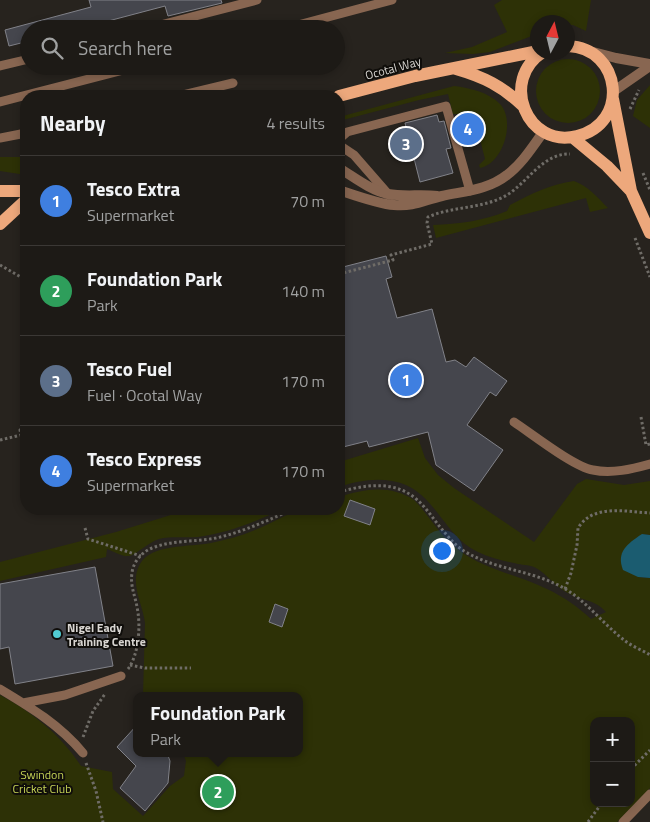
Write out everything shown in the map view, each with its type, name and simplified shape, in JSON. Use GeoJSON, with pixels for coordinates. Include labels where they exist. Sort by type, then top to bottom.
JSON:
{"type":"FeatureCollection","features":[{"type":"Feature","properties":{"kind":"main road"},"geometry":{"type":"LineString","coordinates":[[575,47],[588,50],[598,58],[607,69],[612,81],[631,191],[650,233]]}},
{"type":"Feature","properties":{"kind":"main road","name":"Ocotal Way"},"geometry":{"type":"LineString","coordinates":[[345,94],[414,76],[530,53]]}},
{"type":"Feature","properties":{"kind":"main road"},"geometry":{"type":"LineString","coordinates":[[523,106],[521,87],[524,74],[534,60]]}},
{"type":"Feature","properties":{"kind":"main road"},"geometry":{"type":"LineString","coordinates":[[454,68],[493,82],[523,106],[533,123],[544,131],[557,136],[572,138],[596,127],[607,115],[613,95]]}},
{"type":"Feature","properties":{"kind":"main road"},"geometry":{"type":"LineString","coordinates":[[572,138],[608,166],[631,191]]}},
{"type":"Feature","properties":{"kind":"main road"},"geometry":{"type":"LineString","coordinates":[[0,191],[20,191]]}},
{"type":"Feature","properties":{"kind":"main road"},"geometry":{"type":"LineString","coordinates":[[0,224],[20,206]]}},
{"type":"Feature","properties":{"kind":"street"},"geometry":{"type":"LineString","coordinates":[[588,50],[650,65]]}},
{"type":"Feature","properties":{"kind":"street"},"geometry":{"type":"LineString","coordinates":[[613,95],[650,65]]}},
{"type":"Feature","properties":{"kind":"street"},"geometry":{"type":"LineString","coordinates":[[345,192],[392,205],[422,203],[440,196],[470,191],[493,184],[508,175],[517,166],[544,131]]}},
{"type":"Feature","properties":{"kind":"street"},"geometry":{"type":"LineString","coordinates":[[345,172],[388,194],[440,196]]}},
{"type":"Feature","properties":{"kind":"lane"},"geometry":{"type":"LineString","coordinates":[[180,20],[257,0]]}},
{"type":"Feature","properties":{"kind":"lane"},"geometry":{"type":"LineString","coordinates":[[317,20],[392,0]]}},
{"type":"Feature","properties":{"kind":"lane"},"geometry":{"type":"LineString","coordinates":[[0,66],[20,61]]}},
{"type":"Feature","properties":{"kind":"lane"},"geometry":{"type":"LineString","coordinates":[[46,90],[104,75]]}},
{"type":"Feature","properties":{"kind":"lane"},"geometry":{"type":"LineString","coordinates":[[204,90],[232,83]]}},
{"type":"Feature","properties":{"kind":"lane"},"geometry":{"type":"LineString","coordinates":[[0,102],[20,97]]}},
{"type":"Feature","properties":{"kind":"lane"},"geometry":{"type":"LineString","coordinates":[[345,134],[446,106],[470,191]]}},
{"type":"Feature","properties":{"kind":"lane"},"geometry":{"type":"LineString","coordinates":[[0,138],[20,134]]}},
{"type":"Feature","properties":{"kind":"lane"},"geometry":{"type":"LineString","coordinates":[[345,149],[354,156],[388,194]]}},
{"type":"Feature","properties":{"kind":"lane"},"geometry":{"type":"LineString","coordinates":[[514,422],[579,466],[592,470],[612,471],[633,469],[650,464]]}},
{"type":"Feature","properties":{"kind":"lane"},"geometry":{"type":"LineString","coordinates":[[23,703],[65,695],[121,676]]}},
{"type":"Feature","properties":{"kind":"lane"},"geometry":{"type":"LineString","coordinates":[[0,689],[66,734],[82,753]]}},
{"type":"Feature","properties":{"kind":"lane"},"geometry":{"type":"LineString","coordinates":[[622,822],[650,794]]}},
{"type":"Feature","properties":{"kind":"path"},"geometry":{"type":"LineString","coordinates":[[629,113],[634,96],[642,86],[636,76]]}},
{"type":"Feature","properties":{"kind":"path"},"geometry":{"type":"LineString","coordinates":[[345,272],[392,260],[391,255],[432,244],[427,223],[428,217],[478,206],[504,196],[523,183],[546,161],[563,154],[573,154]]}},
{"type":"Feature","properties":{"kind":"path"},"geometry":{"type":"LineString","coordinates":[[640,165],[650,190]]}},
{"type":"Feature","properties":{"kind":"path"},"geometry":{"type":"LineString","coordinates":[[635,237],[650,278]]}},
{"type":"Feature","properties":{"kind":"path"},"geometry":{"type":"LineString","coordinates":[[0,265],[20,277]]}},
{"type":"Feature","properties":{"kind":"path"},"geometry":{"type":"LineString","coordinates":[[641,417],[646,445],[650,444]]}},
{"type":"Feature","properties":{"kind":"path"},"geometry":{"type":"LineString","coordinates":[[0,440],[20,435]]}},
{"type":"Feature","properties":{"kind":"path"},"geometry":{"type":"LineString","coordinates":[[345,491],[364,486],[380,485],[405,492],[422,505],[462,550],[485,562],[538,576],[565,589],[584,602],[626,642],[650,655]]}},
{"type":"Feature","properties":{"kind":"path"},"geometry":{"type":"LineString","coordinates":[[565,589],[571,573],[577,545],[578,528],[586,518],[597,513],[650,513]]}},
{"type":"Feature","properties":{"kind":"path"},"geometry":{"type":"LineString","coordinates":[[103,822],[96,791],[82,753],[83,738],[93,712],[105,694],[136,657],[138,616],[132,588],[132,573],[137,560],[145,551],[158,546],[235,533],[279,515]]}},
{"type":"Feature","properties":{"kind":"path"},"geometry":{"type":"LineString","coordinates":[[85,528],[88,539],[141,556]]}},
{"type":"Feature","properties":{"kind":"path"},"geometry":{"type":"LineString","coordinates":[[130,665],[145,668],[191,668]]}},
{"type":"Feature","properties":{"kind":"path"},"geometry":{"type":"LineString","coordinates":[[635,764],[650,750]]}},
{"type":"Feature","properties":{"kind":"path"},"geometry":{"type":"LineString","coordinates":[[588,822],[599,807]]}},
{"type":"Feature","properties":{"kind":"green space"},"geometry":{"type":"Polygon","coordinates":[[[502,0],[591,0],[586,31],[575,26],[575,15],[530,15],[530,37],[490,52],[473,54],[445,53],[472,47],[507,32],[494,5],[502,0]]]}},
{"type":"Feature","properties":{"kind":"green space"},"geometry":{"type":"Polygon","coordinates":[[[575,59],[586,64],[595,73],[600,85],[600,97],[595,109],[586,118],[574,123],[562,123],[550,118],[541,109],[536,97],[536,85],[541,73],[550,64],[559,60],[575,59]]]}},
{"type":"Feature","properties":{"kind":"green space"},"geometry":{"type":"Polygon","coordinates":[[[650,85],[650,128],[633,116],[637,100],[650,85]]]}},
{"type":"Feature","properties":{"kind":"green space"},"geometry":{"type":"Polygon","coordinates":[[[454,86],[472,89],[500,104],[505,111],[507,131],[505,141],[495,159],[488,165],[480,168],[479,165],[485,159],[473,112],[459,116],[458,114],[453,114],[448,94],[345,119],[345,115],[454,86]]]}},
{"type":"Feature","properties":{"kind":"green space"},"geometry":{"type":"Polygon","coordinates":[[[0,157],[20,157],[20,174],[0,171],[0,157]]]}},
{"type":"Feature","properties":{"kind":"green space"},"geometry":{"type":"Polygon","coordinates":[[[574,181],[588,189],[608,208],[590,212],[586,198],[436,238],[433,225],[480,220],[507,211],[510,205],[541,190],[557,184],[574,181]]]}},
{"type":"Feature","properties":{"kind":"green space","name":"Swindon Cricket Club"},"geometry":{"type":"Polygon","coordinates":[[[418,438],[425,458],[438,475],[454,488],[534,542],[577,484],[586,479],[624,485],[650,481],[650,535],[642,534],[638,577],[650,578],[650,788],[635,803],[635,717],[590,717],[590,807],[632,807],[617,822],[0,822],[0,695],[45,725],[64,744],[81,766],[112,772],[113,789],[143,816],[170,786],[184,776],[186,761],[184,757],[303,757],[303,692],[143,692],[145,623],[136,579],[140,564],[153,553],[227,539],[261,528],[287,515],[345,515],[345,495],[367,490],[386,490],[405,495],[414,500],[447,540],[470,558],[553,592],[570,602],[591,619],[606,612],[592,602],[571,595],[558,587],[544,573],[534,567],[492,558],[467,545],[449,528],[434,508],[417,491],[398,482],[372,480],[345,485],[345,460],[418,438]]]}},
{"type":"Feature","properties":{"kind":"green space"},"geometry":{"type":"Polygon","coordinates":[[[171,515],[270,515],[220,533],[198,537],[159,539],[129,556],[107,549],[106,557],[0,581],[0,562],[116,532],[171,515]]]}},
{"type":"Feature","properties":{"kind":"water"},"geometry":{"type":"Polygon","coordinates":[[[642,534],[650,535],[650,578],[638,577],[623,570],[621,564],[624,549],[642,534]]]}},
{"type":"Feature","properties":{"kind":"building"},"geometry":{"type":"Polygon","coordinates":[[[89,0],[221,0],[222,3],[168,16],[165,6],[112,20],[42,20],[91,7],[89,0]]]}},
{"type":"Feature","properties":{"kind":"building"},"geometry":{"type":"Polygon","coordinates":[[[20,26],[20,43],[9,46],[5,30],[20,26]]]}},
{"type":"Feature","properties":{"kind":"building"},"geometry":{"type":"Polygon","coordinates":[[[472,114],[479,141],[463,145],[456,118],[472,114]]]}},
{"type":"Feature","properties":{"kind":"building"},"geometry":{"type":"Polygon","coordinates":[[[437,115],[439,122],[444,121],[451,148],[446,149],[453,173],[420,182],[405,123],[437,115]]]}},
{"type":"Feature","properties":{"kind":"building"},"geometry":{"type":"Polygon","coordinates":[[[386,256],[392,277],[386,279],[397,318],[432,309],[446,362],[455,360],[466,367],[474,357],[507,381],[496,396],[490,392],[467,425],[503,450],[474,491],[436,465],[428,432],[369,447],[367,441],[345,446],[345,266],[386,256]]]}},
{"type":"Feature","properties":{"kind":"building"},"geometry":{"type":"Polygon","coordinates":[[[350,500],[375,509],[370,525],[344,516],[350,500]]]}},
{"type":"Feature","properties":{"kind":"building","name":"Nigel Eady Training Centre"},"geometry":{"type":"Polygon","coordinates":[[[95,567],[113,666],[15,684],[9,647],[0,649],[0,584],[95,567]]]}},
{"type":"Feature","properties":{"kind":"building"},"geometry":{"type":"Polygon","coordinates":[[[275,604],[288,609],[282,627],[269,622],[275,604]]]}},
{"type":"Feature","properties":{"kind":"building"},"geometry":{"type":"Polygon","coordinates":[[[133,729],[133,757],[168,757],[170,761],[168,783],[145,811],[120,788],[136,766],[117,747],[133,729]]]}},
{"type":"Feature","properties":{"kind":"place","name":"Tesco Express"},"geometry":{"type":"Point","coordinates":[468,129]}},
{"type":"Feature","properties":{"kind":"place","name":"Tesco Fuel"},"geometry":{"type":"Point","coordinates":[406,144]}},
{"type":"Feature","properties":{"kind":"place","name":"Tesco Extra"},"geometry":{"type":"Point","coordinates":[406,380]}},
{"type":"Feature","properties":{"kind":"place","name":"Nigel Eady Training Centre"},"geometry":{"type":"Point","coordinates":[57,634]}},
{"type":"Feature","properties":{"kind":"place","name":"Foundation Park"},"geometry":{"type":"Point","coordinates":[218,792]}}]}
